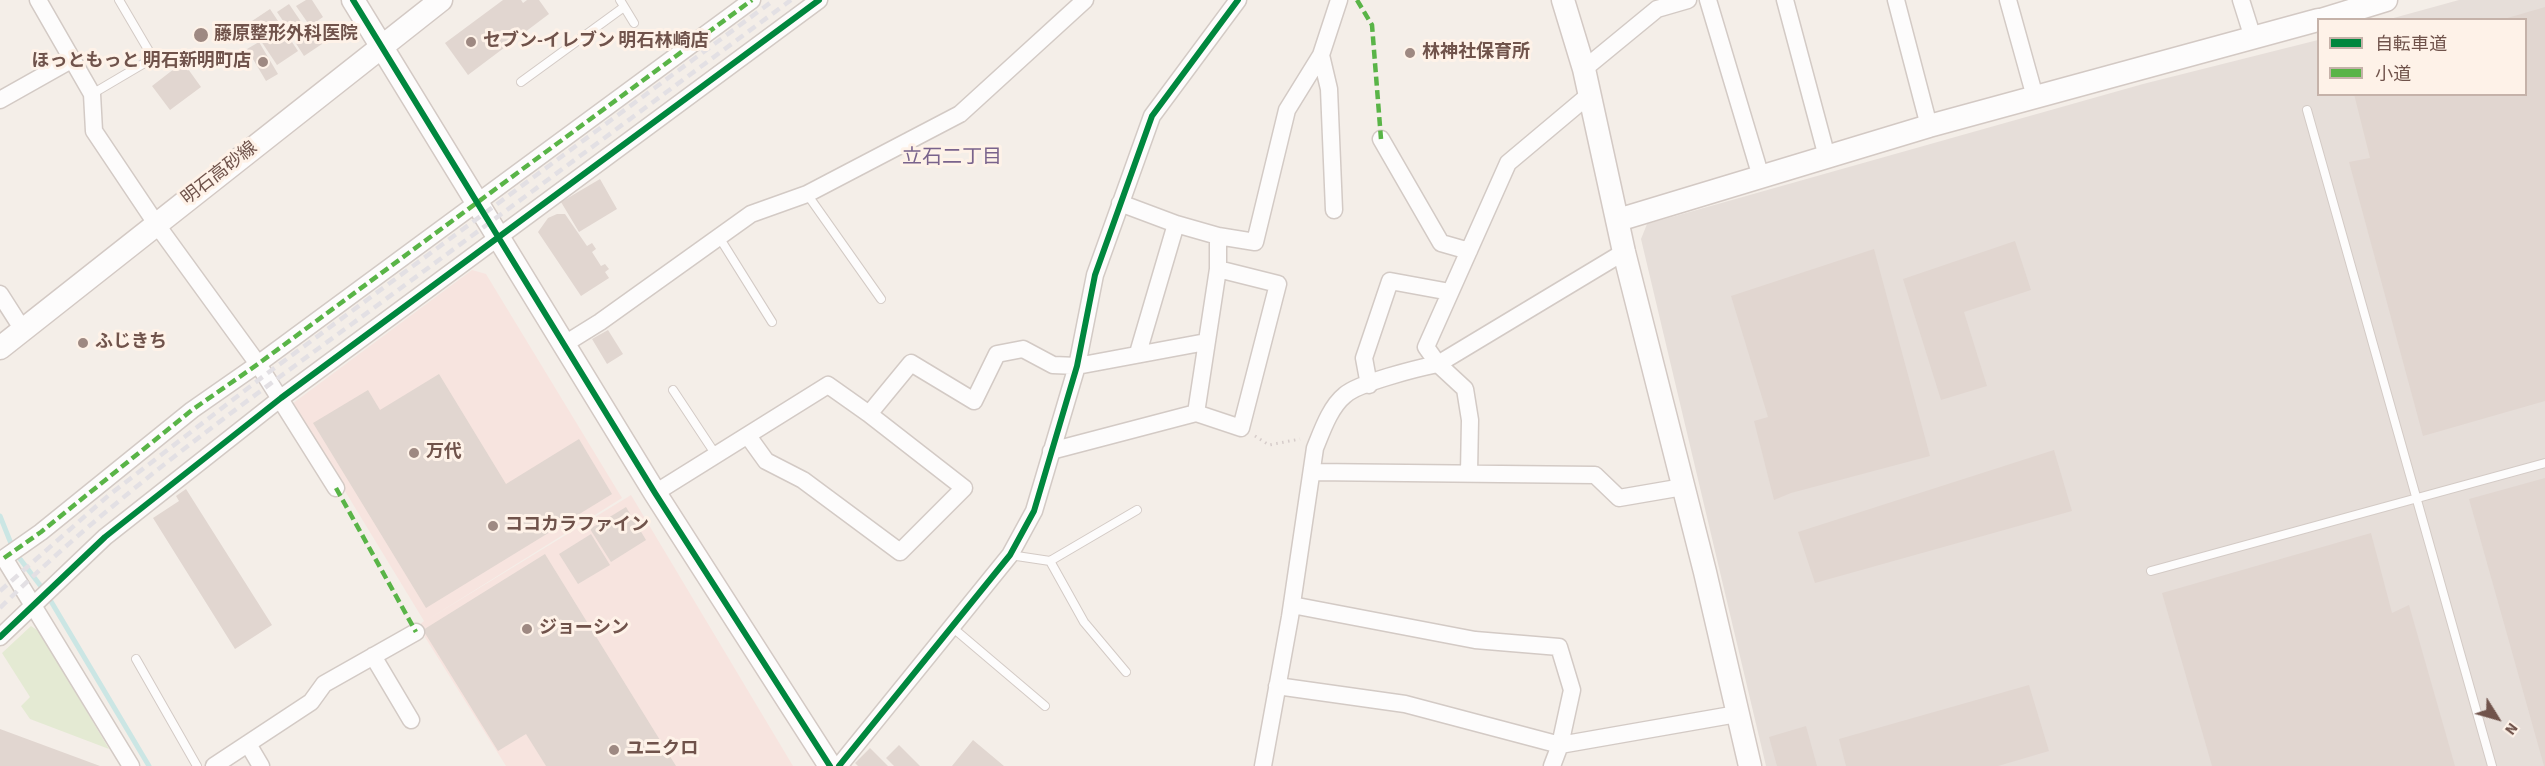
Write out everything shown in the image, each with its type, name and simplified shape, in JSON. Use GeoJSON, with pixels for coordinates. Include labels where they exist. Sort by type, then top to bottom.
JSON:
{"type":"FeatureCollection","features":[{"type":"Feature","properties":{"kind":"street"},"geometry":{"type":"LineString","coordinates":[[38,0],[92,94],[94,131],[157,225],[258,364],[336,488]]}},
{"type":"Feature","properties":{"kind":"street"},"geometry":{"type":"LineString","coordinates":[[353,0],[655,493],[830,766]]}},
{"type":"Feature","properties":{"kind":"street","name":"明石高砂線"},"geometry":{"type":"LineString","coordinates":[[0,348],[441,0]]}},
{"type":"Feature","properties":{"kind":"street"},"geometry":{"type":"LineString","coordinates":[[131,766],[34,604],[1,557],[41,532],[192,410],[258,364],[752,0]]}},
{"type":"Feature","properties":{"kind":"street"},"geometry":{"type":"LineString","coordinates":[[0,637],[105,537],[281,398],[819,0]]}},
{"type":"Feature","properties":{"kind":"street"},"geometry":{"type":"LineString","coordinates":[[563,345],[600,322],[751,214],[807,194],[960,114],[1085,0]]}},
{"type":"Feature","properties":{"kind":"street"},"geometry":{"type":"LineString","coordinates":[[839,766],[1010,555],[1034,511],[1077,366],[1095,275],[1152,116],[1238,0]]}},
{"type":"Feature","properties":{"kind":"street"},"geometry":{"type":"LineString","coordinates":[[1119,203],[1176,224],[1218,236],[1255,242],[1287,110],[1321,55],[1339,0]]}},
{"type":"Feature","properties":{"kind":"street"},"geometry":{"type":"LineString","coordinates":[[1563,0],[1584,69],[1624,252],[1750,766]]}},
{"type":"Feature","properties":{"kind":"street"},"geometry":{"type":"LineString","coordinates":[[1584,69],[1658,9],[1688,0]]}},
{"type":"Feature","properties":{"kind":"street"},"geometry":{"type":"LineString","coordinates":[[1708,0],[1761,177]]}},
{"type":"Feature","properties":{"kind":"street"},"geometry":{"type":"LineString","coordinates":[[1785,0],[1827,157]]}},
{"type":"Feature","properties":{"kind":"street"},"geometry":{"type":"LineString","coordinates":[[1896,0],[1929,126]]}},
{"type":"Feature","properties":{"kind":"street"},"geometry":{"type":"LineString","coordinates":[[2008,0],[2035,97]]}},
{"type":"Feature","properties":{"kind":"street"},"geometry":{"type":"LineString","coordinates":[[2241,0],[2253,38]]}},
{"type":"Feature","properties":{"kind":"street"},"geometry":{"type":"LineString","coordinates":[[2327,18],[2386,0]]}},
{"type":"Feature","properties":{"kind":"street"},"geometry":{"type":"LineString","coordinates":[[1618,219],[1929,126],[2317,21]]}},
{"type":"Feature","properties":{"kind":"street"},"geometry":{"type":"LineString","coordinates":[[1321,55],[1329,89],[1334,210]]}},
{"type":"Feature","properties":{"kind":"street"},"geometry":{"type":"LineString","coordinates":[[0,100],[71,60]]}},
{"type":"Feature","properties":{"kind":"street"},"geometry":{"type":"LineString","coordinates":[[1469,473],[1470,420],[1465,389],[1438,364],[1426,347],[1508,163],[1589,94]]}},
{"type":"Feature","properties":{"kind":"street"},"geometry":{"type":"LineString","coordinates":[[1381,140],[1441,243],[1469,250]]}},
{"type":"Feature","properties":{"kind":"street"},"geometry":{"type":"LineString","coordinates":[[1138,353],[1176,224]]}},
{"type":"Feature","properties":{"kind":"street"},"geometry":{"type":"LineString","coordinates":[[1196,413],[1218,269],[1218,236]]}},
{"type":"Feature","properties":{"kind":"street"},"geometry":{"type":"LineString","coordinates":[[1263,766],[1292,605],[1315,448],[1326,422],[1345,394],[1409,370],[1438,364],[1624,252]]}},
{"type":"Feature","properties":{"kind":"street"},"geometry":{"type":"LineString","coordinates":[[1051,451],[1196,413],[1241,428],[1278,284],[1218,269]]}},
{"type":"Feature","properties":{"kind":"street"},"geometry":{"type":"LineString","coordinates":[[1369,385],[1364,358],[1390,280],[1450,292]]}},
{"type":"Feature","properties":{"kind":"street"},"geometry":{"type":"LineString","coordinates":[[0,294],[23,330]]}},
{"type":"Feature","properties":{"kind":"street"},"geometry":{"type":"LineString","coordinates":[[869,414],[911,363],[975,401],[997,354],[1023,349],[1053,365],[1077,366],[1206,342]]}},
{"type":"Feature","properties":{"kind":"street"},"geometry":{"type":"LineString","coordinates":[[655,493],[828,385],[964,488],[900,552],[803,480],[766,460],[748,436]]}},
{"type":"Feature","properties":{"kind":"street"},"geometry":{"type":"LineString","coordinates":[[1312,472],[1594,475],[1619,498],[1683,487]]}},
{"type":"Feature","properties":{"kind":"street"},"geometry":{"type":"LineString","coordinates":[[1292,605],[1475,640],[1559,646],[1572,690],[1560,745],[1552,766]]}},
{"type":"Feature","properties":{"kind":"street"},"geometry":{"type":"LineString","coordinates":[[214,766],[311,702],[324,684],[416,632]]}},
{"type":"Feature","properties":{"kind":"street"},"geometry":{"type":"LineString","coordinates":[[373,656],[411,720]]}},
{"type":"Feature","properties":{"kind":"street"},"geometry":{"type":"LineString","coordinates":[[1277,686],[1405,704],[1560,745],[1737,714]]}},
{"type":"Feature","properties":{"kind":"street"},"geometry":{"type":"LineString","coordinates":[[248,744],[261,766]]}},
{"type":"Feature","properties":{"kind":"lane"},"geometry":{"type":"LineString","coordinates":[[92,94],[153,58],[119,0]]}},
{"type":"Feature","properties":{"kind":"lane"},"geometry":{"type":"LineString","coordinates":[[521,82],[622,3],[634,22]]}},
{"type":"Feature","properties":{"kind":"lane"},"geometry":{"type":"LineString","coordinates":[[2307,110],[2492,766]]}},
{"type":"Feature","properties":{"kind":"lane"},"geometry":{"type":"LineString","coordinates":[[807,194],[881,298]]}},
{"type":"Feature","properties":{"kind":"lane"},"geometry":{"type":"LineString","coordinates":[[719,237],[772,322]]}},
{"type":"Feature","properties":{"kind":"lane"},"geometry":{"type":"LineString","coordinates":[[673,390],[716,455]]}},
{"type":"Feature","properties":{"kind":"lane"},"geometry":{"type":"LineString","coordinates":[[2151,571],[2545,463]]}},
{"type":"Feature","properties":{"kind":"lane"},"geometry":{"type":"LineString","coordinates":[[1010,555],[1050,561],[1137,510]]}},
{"type":"Feature","properties":{"kind":"lane"},"geometry":{"type":"LineString","coordinates":[[1050,561],[1084,622],[1126,672]]}},
{"type":"Feature","properties":{"kind":"lane"},"geometry":{"type":"LineString","coordinates":[[953,628],[1046,706]]}},
{"type":"Feature","properties":{"kind":"lane"},"geometry":{"type":"LineString","coordinates":[[136,659],[197,766]]}},
{"type":"Feature","properties":{"kind":"path"},"geometry":{"type":"LineString","coordinates":[[1241,428],[1269,445],[1320,435]]}},
{"type":"Feature","properties":{"kind":"shaded area"},"geometry":{"type":"Polygon","coordinates":[[[2459,0],[2545,0],[2545,766],[1766,766],[1641,239],[1647,224],[2143,84],[2317,40],[2317,96],[2527,96],[2527,18],[2394,18],[2459,0]]]}},
{"type":"Feature","properties":{"kind":"shaded area"},"geometry":{"type":"Polygon","coordinates":[[[472,270],[486,274],[622,498],[427,620],[631,495],[793,766],[506,766],[418,626],[424,621],[292,404],[472,270]]]}},
{"type":"Feature","properties":{"kind":"green space"},"geometry":{"type":"Polygon","coordinates":[[[31,626],[40,632],[109,749],[30,719],[21,706],[30,697],[2,653],[31,626]]]}},
{"type":"Feature","properties":{"kind":"building"},"geometry":{"type":"Polygon","coordinates":[[[306,0],[312,0],[323,17],[310,26],[296,6],[306,0]]]}},
{"type":"Feature","properties":{"kind":"building"},"geometry":{"type":"Polygon","coordinates":[[[503,0],[521,0],[523,3],[527,0],[539,0],[549,14],[468,75],[445,43],[503,0]]]}},
{"type":"Feature","properties":{"kind":"building"},"geometry":{"type":"Polygon","coordinates":[[[289,4],[308,32],[296,40],[277,12],[289,4]]]}},
{"type":"Feature","properties":{"kind":"building"},"geometry":{"type":"Polygon","coordinates":[[[2545,7],[2545,401],[2423,436],[2349,162],[2370,158],[2354,96],[2527,96],[2527,18],[2507,18],[2545,7]]]}},
{"type":"Feature","properties":{"kind":"building"},"geometry":{"type":"Polygon","coordinates":[[[270,9],[298,51],[277,65],[249,23],[270,9]]]}},
{"type":"Feature","properties":{"kind":"building"},"geometry":{"type":"Polygon","coordinates":[[[321,24],[331,38],[304,56],[295,42],[321,24]]]}},
{"type":"Feature","properties":{"kind":"building"},"geometry":{"type":"Polygon","coordinates":[[[259,42],[278,74],[266,81],[247,49],[259,42]]]}},
{"type":"Feature","properties":{"kind":"building"},"geometry":{"type":"Polygon","coordinates":[[[183,62],[201,87],[170,110],[152,86],[183,62]]]}},
{"type":"Feature","properties":{"kind":"building"},"geometry":{"type":"Polygon","coordinates":[[[600,179],[617,209],[579,232],[561,202],[600,179]]]}},
{"type":"Feature","properties":{"kind":"building"},"geometry":{"type":"Polygon","coordinates":[[[557,214],[565,214],[587,246],[592,243],[596,249],[592,252],[601,266],[605,264],[609,269],[605,272],[609,278],[581,296],[538,232],[548,218],[557,214]]]}},
{"type":"Feature","properties":{"kind":"building"},"geometry":{"type":"Polygon","coordinates":[[[2015,241],[2031,290],[1964,312],[1987,386],[1941,400],[1903,279],[2015,241]]]}},
{"type":"Feature","properties":{"kind":"building"},"geometry":{"type":"Polygon","coordinates":[[[1874,249],[1930,456],[1791,493],[1774,500],[1754,421],[1768,417],[1731,296],[1874,249]]]}},
{"type":"Feature","properties":{"kind":"building"},"geometry":{"type":"Polygon","coordinates":[[[608,330],[623,354],[607,364],[592,339],[608,330]]]}},
{"type":"Feature","properties":{"kind":"building"},"geometry":{"type":"Polygon","coordinates":[[[439,374],[506,484],[579,439],[612,494],[426,608],[313,423],[368,390],[380,410],[439,374]]]}},
{"type":"Feature","properties":{"kind":"building"},"geometry":{"type":"Polygon","coordinates":[[[2054,450],[2072,511],[1815,583],[1798,532],[2054,450]]]}},
{"type":"Feature","properties":{"kind":"building"},"geometry":{"type":"Polygon","coordinates":[[[2545,478],[2545,766],[2544,766],[2469,499],[2545,478]]]}},
{"type":"Feature","properties":{"kind":"building"},"geometry":{"type":"Polygon","coordinates":[[[186,489],[272,625],[235,649],[153,518],[179,501],[176,496],[186,489]]]}},
{"type":"Feature","properties":{"kind":"building"},"geometry":{"type":"Polygon","coordinates":[[[626,507],[646,540],[611,562],[590,529],[626,507]]]}},
{"type":"Feature","properties":{"kind":"building"},"geometry":{"type":"Polygon","coordinates":[[[2371,533],[2392,613],[2409,605],[2455,766],[2212,766],[2162,593],[2371,533]]]}},
{"type":"Feature","properties":{"kind":"building"},"geometry":{"type":"Polygon","coordinates":[[[591,534],[610,565],[578,584],[559,554],[591,534]]]}},
{"type":"Feature","properties":{"kind":"building"},"geometry":{"type":"Polygon","coordinates":[[[545,554],[676,766],[546,766],[526,734],[498,751],[423,630],[545,554]]]}},
{"type":"Feature","properties":{"kind":"building"},"geometry":{"type":"Polygon","coordinates":[[[2029,685],[2049,751],[1998,766],[1846,766],[1839,739],[2029,685]]]}},
{"type":"Feature","properties":{"kind":"building"},"geometry":{"type":"Polygon","coordinates":[[[1806,726],[1817,766],[1777,766],[1769,737],[1806,726]]]}},
{"type":"Feature","properties":{"kind":"building"},"geometry":{"type":"Polygon","coordinates":[[[0,729],[100,766],[0,766],[0,729]]]}},
{"type":"Feature","properties":{"kind":"building"},"geometry":{"type":"Polygon","coordinates":[[[973,740],[1004,766],[952,766],[973,740]]]}},
{"type":"Feature","properties":{"kind":"building"},"geometry":{"type":"Polygon","coordinates":[[[899,745],[920,766],[894,766],[886,758],[899,745]]]}},
{"type":"Feature","properties":{"kind":"building"},"geometry":{"type":"Polygon","coordinates":[[[870,748],[888,766],[858,766],[855,763],[870,748]]]}},
{"type":"Feature","properties":{"kind":"waterway"},"geometry":{"type":"LineString","coordinates":[[0,516],[14,551],[46,593],[149,766]]}},
{"type":"Feature","properties":{"kind":"railway"},"geometry":{"type":"LineString","coordinates":[[0,591],[109,495],[265,375],[774,0]]}},
{"type":"Feature","properties":{"kind":"railway"},"geometry":{"type":"LineString","coordinates":[[0,608],[44,566],[182,450],[791,0]]}},
{"type":"Feature","properties":{"kind":"marked path"},"geometry":{"type":"LineString","coordinates":[[4,558],[41,532],[192,410],[258,364],[752,0]]}},
{"type":"Feature","properties":{"kind":"marked path"},"geometry":{"type":"LineString","coordinates":[[1357,0],[1372,25],[1381,139]]}},
{"type":"Feature","properties":{"kind":"marked path"},"geometry":{"type":"LineString","coordinates":[[336,488],[416,632]]}},
{"type":"Feature","properties":{"kind":"cycle path"},"geometry":{"type":"LineString","coordinates":[[353,0],[655,493],[830,766]]}},
{"type":"Feature","properties":{"kind":"cycle path"},"geometry":{"type":"LineString","coordinates":[[0,637],[105,537],[281,398],[819,0]]}},
{"type":"Feature","properties":{"kind":"cycle path"},"geometry":{"type":"LineString","coordinates":[[839,766],[1010,555],[1034,511],[1077,366],[1095,275],[1152,116],[1238,0]]}},
{"type":"Feature","properties":{"kind":"place","name":"藤原整形外科医院"},"geometry":{"type":"Point","coordinates":[201,35]}},
{"type":"Feature","properties":{"kind":"place","name":"セブン-イレブン 明石林崎店"},"geometry":{"type":"Point","coordinates":[471,42]}},
{"type":"Feature","properties":{"kind":"place","name":"林神社保育所"},"geometry":{"type":"Point","coordinates":[1410,53]}},
{"type":"Feature","properties":{"kind":"place","name":"ほっともっと 明石新明町店"},"geometry":{"type":"Point","coordinates":[263,62]}},
{"type":"Feature","properties":{"kind":"place","name":"ふじきち"},"geometry":{"type":"Point","coordinates":[83,343]}},
{"type":"Feature","properties":{"kind":"place","name":"万代"},"geometry":{"type":"Point","coordinates":[414,453]}},
{"type":"Feature","properties":{"kind":"place","name":"ココカラファイン"},"geometry":{"type":"Point","coordinates":[493,526]}},
{"type":"Feature","properties":{"kind":"place","name":"ジョーシン"},"geometry":{"type":"Point","coordinates":[527,629]}},
{"type":"Feature","properties":{"kind":"place","name":"ユニクロ"},"geometry":{"type":"Point","coordinates":[614,750]}},
{"type":"Feature","properties":{"kind":"district","name":"立石二丁目"},"geometry":{"type":"Point","coordinates":[952,159]}}]}
